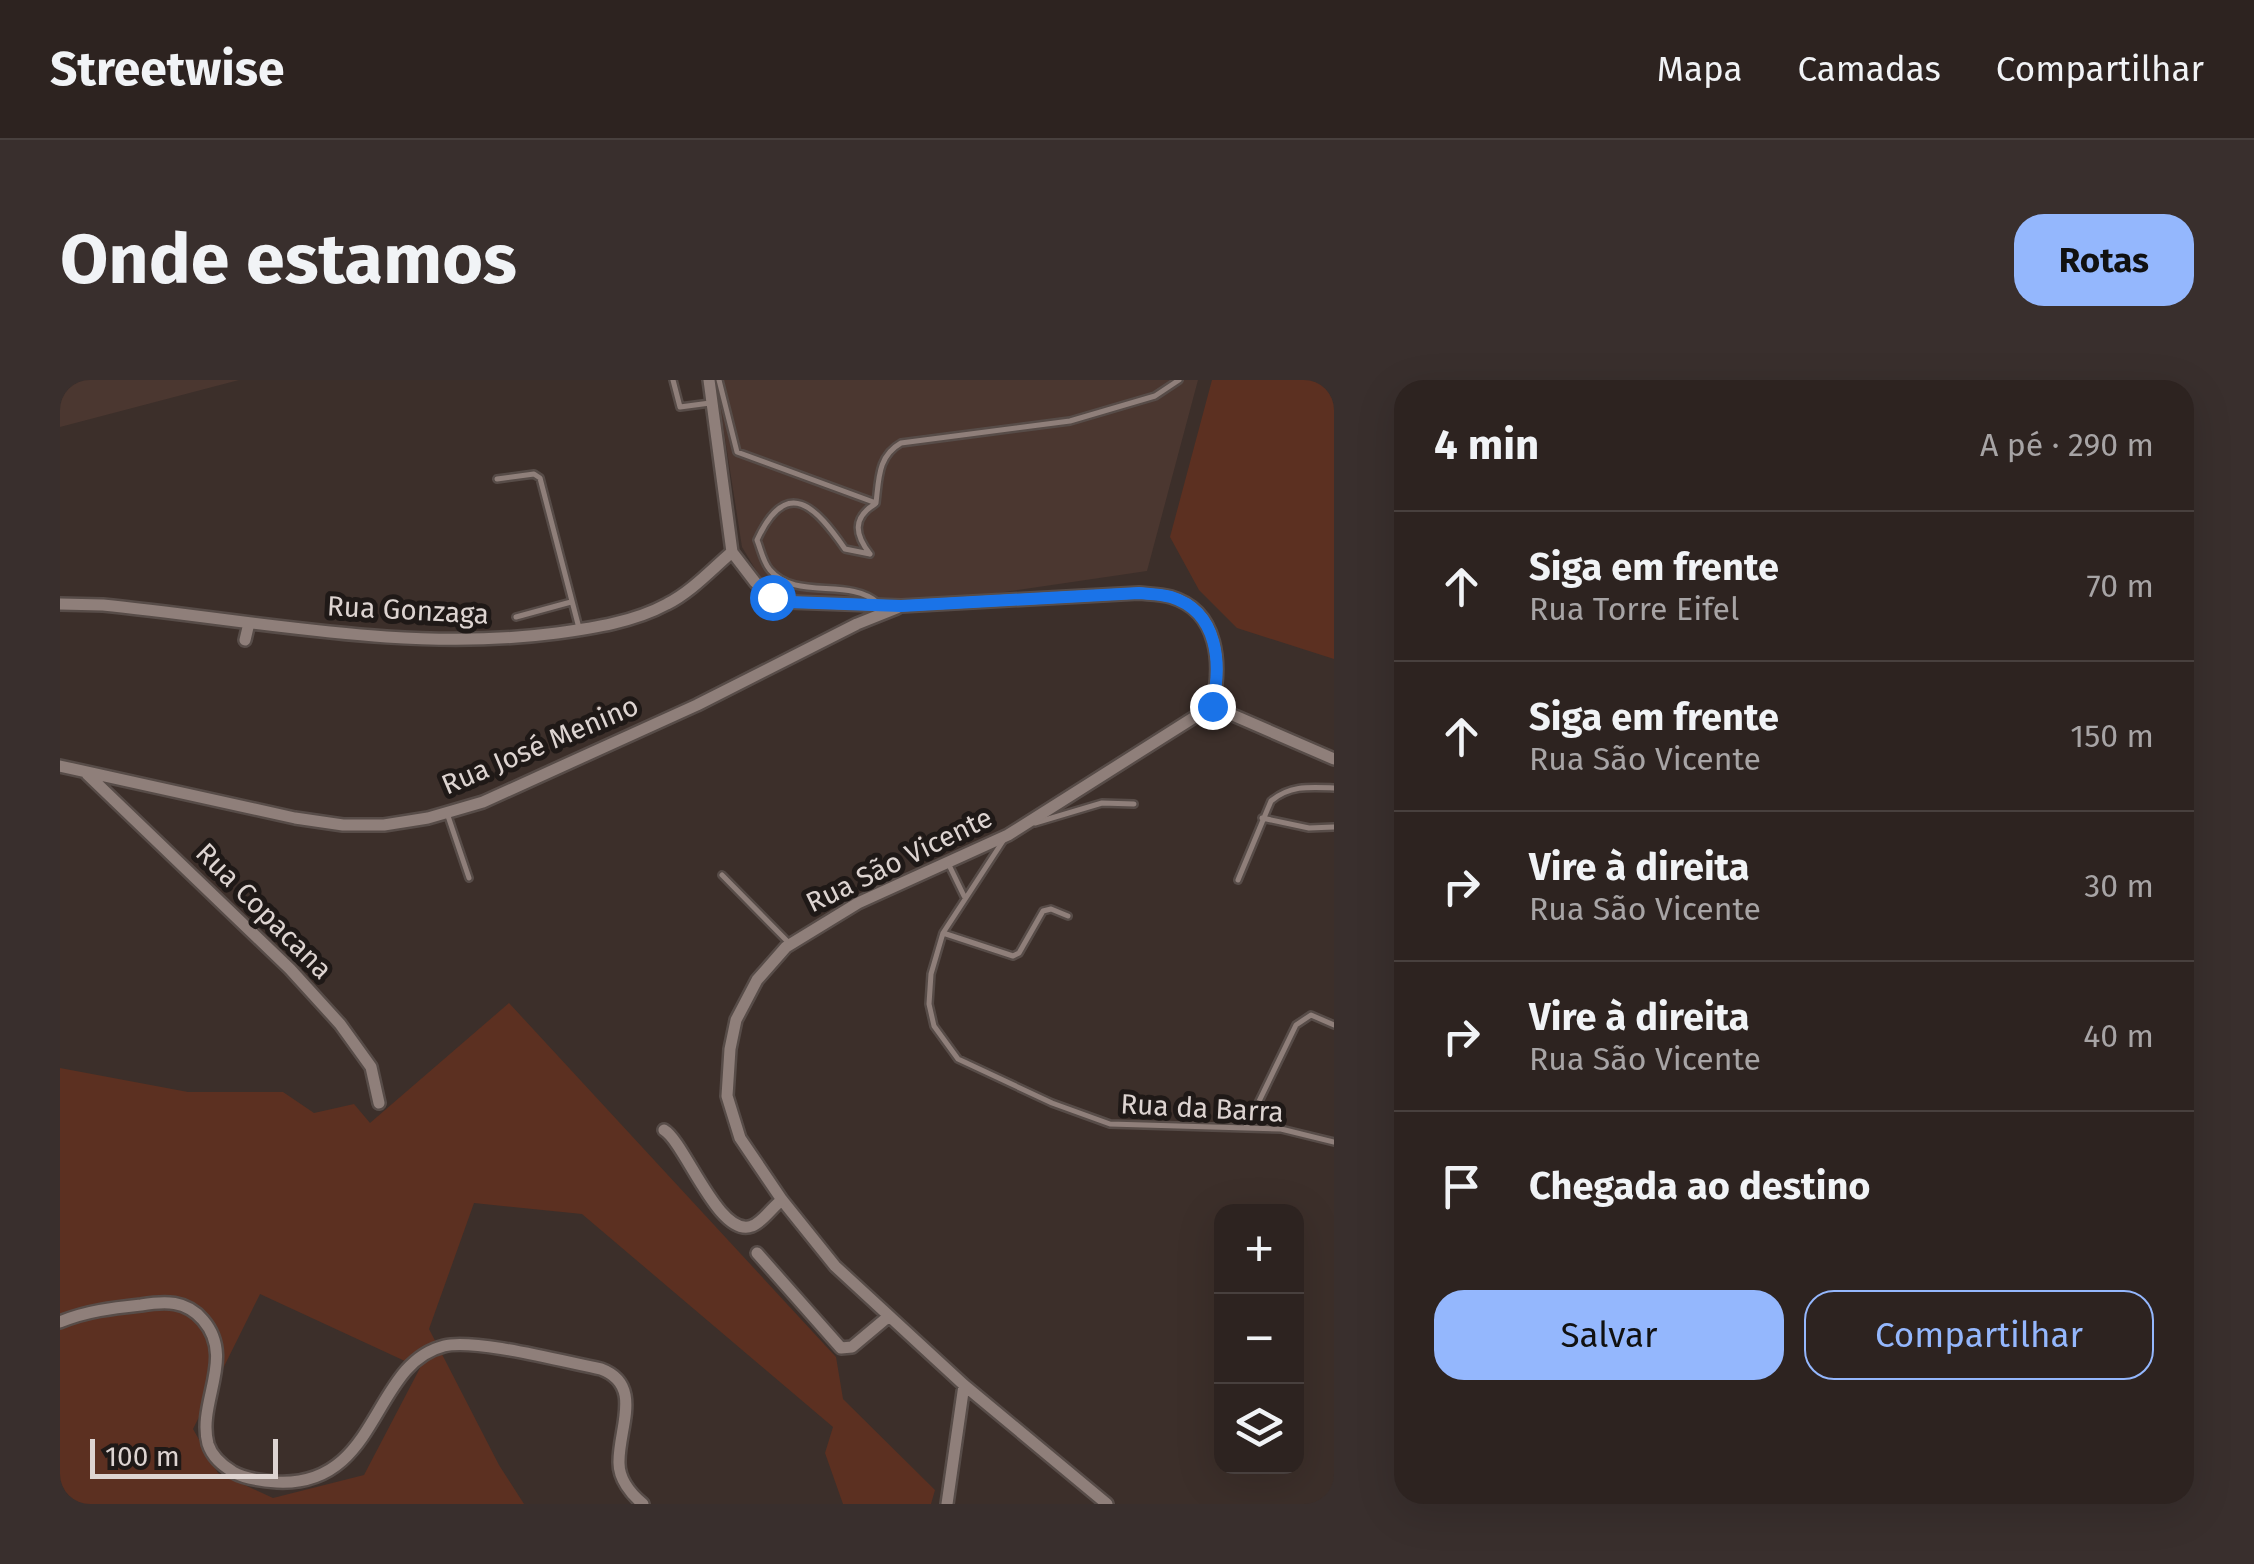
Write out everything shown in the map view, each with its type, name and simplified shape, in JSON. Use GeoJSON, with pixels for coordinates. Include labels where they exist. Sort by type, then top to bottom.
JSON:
{"type":"FeatureCollection","features":[{"type":"Feature","properties":{"kind":"street"},"geometry":{"type":"LineString","coordinates":[[708,380],[732,552],[772,597],[789,602],[901,606],[1139,593],[1172,597],[1202,616],[1215,640],[1218,681],[1212,706],[1334,759]]}},
{"type":"Feature","properties":{"kind":"street","name":"Rua Gonzaga"},"geometry":{"type":"LineString","coordinates":[[60,604],[343,632],[508,640],[580,631],[663,606],[684,594],[732,552]]}},
{"type":"Feature","properties":{"kind":"street","name":"Rua José Menino"},"geometry":{"type":"LineString","coordinates":[[60,766],[295,818],[384,825],[483,802],[697,705],[901,606]]}},
{"type":"Feature","properties":{"kind":"street"},"geometry":{"type":"LineString","coordinates":[[245,640],[248,623]]}},
{"type":"Feature","properties":{"kind":"street"},"geometry":{"type":"LineString","coordinates":[[342,650],[343,632]]}},
{"type":"Feature","properties":{"kind":"street","name":"Rua São Vicente"},"geometry":{"type":"LineString","coordinates":[[1108,1504],[964,1386],[835,1266],[782,1200],[740,1138],[727,1096],[730,1049],[736,1020],[757,980],[790,944],[858,903],[1008,835],[1212,706]]}},
{"type":"Feature","properties":{"kind":"street","name":"Rua Copacana"},"geometry":{"type":"LineString","coordinates":[[85,772],[290,969],[340,1024],[371,1068],[379,1103]]}},
{"type":"Feature","properties":{"kind":"street"},"geometry":{"type":"LineString","coordinates":[[664,1130],[672,1135],[692,1172],[732,1224],[749,1228],[782,1200]]}},
{"type":"Feature","properties":{"kind":"street"},"geometry":{"type":"LineString","coordinates":[[757,1253],[841,1348],[852,1347],[889,1316]]}},
{"type":"Feature","properties":{"kind":"street"},"geometry":{"type":"LineString","coordinates":[[60,1322],[91,1312],[158,1302],[182,1303],[199,1314],[211,1329],[217,1346],[208,1443],[215,1458],[236,1474],[264,1481],[292,1482],[317,1476],[345,1458],[367,1433],[407,1368],[422,1355],[443,1346],[466,1344],[600,1368],[610,1372],[625,1389],[628,1404],[618,1466],[633,1495],[643,1504]]}},
{"type":"Feature","properties":{"kind":"street"},"geometry":{"type":"LineString","coordinates":[[946,1504],[964,1386]]}},
{"type":"Feature","properties":{"kind":"lane"},"geometry":{"type":"LineString","coordinates":[[673,380],[680,407],[710,403]]}},
{"type":"Feature","properties":{"kind":"lane"},"geometry":{"type":"LineString","coordinates":[[718,380],[737,452],[876,503]]}},
{"type":"Feature","properties":{"kind":"lane"},"geometry":{"type":"LineString","coordinates":[[881,605],[860,592],[781,580],[766,564],[757,540],[766,520],[776,510],[802,504],[819,512],[845,549],[870,554],[856,530],[864,511],[876,503],[881,464],[901,442],[1070,421],[1155,396],[1179,380]]}},
{"type":"Feature","properties":{"kind":"lane"},"geometry":{"type":"LineString","coordinates":[[497,479],[534,474],[540,478],[580,631]]}},
{"type":"Feature","properties":{"kind":"lane"},"geometry":{"type":"LineString","coordinates":[[516,617],[572,602]]}},
{"type":"Feature","properties":{"kind":"lane"},"geometry":{"type":"LineString","coordinates":[[1238,880],[1271,801],[1288,790],[1334,788]]}},
{"type":"Feature","properties":{"kind":"lane"},"geometry":{"type":"LineString","coordinates":[[1025,824],[1102,804],[1134,804]]}},
{"type":"Feature","properties":{"kind":"lane"},"geometry":{"type":"LineString","coordinates":[[447,813],[469,878]]}},
{"type":"Feature","properties":{"kind":"lane"},"geometry":{"type":"LineString","coordinates":[[1262,818],[1309,828],[1334,827]]}},
{"type":"Feature","properties":{"kind":"lane","name":"Rua da Barra"},"geometry":{"type":"LineString","coordinates":[[1008,835],[964,896],[943,934],[932,974],[929,1004],[934,1026],[958,1059],[1052,1103],[1110,1124],[1280,1129],[1334,1142]]}},
{"type":"Feature","properties":{"kind":"lane"},"geometry":{"type":"LineString","coordinates":[[947,862],[964,896]]}},
{"type":"Feature","properties":{"kind":"lane"},"geometry":{"type":"LineString","coordinates":[[722,874],[790,944]]}},
{"type":"Feature","properties":{"kind":"lane"},"geometry":{"type":"LineString","coordinates":[[943,934],[1013,956],[1019,953],[1042,911],[1051,909],[1068,916]]}},
{"type":"Feature","properties":{"kind":"lane"},"geometry":{"type":"LineString","coordinates":[[1246,1128],[1296,1025],[1310,1016],[1334,1026]]}},
{"type":"Feature","properties":{"kind":"shaded area"},"geometry":{"type":"Polygon","coordinates":[[[60,380],[239,380],[60,427],[60,380]]]}},
{"type":"Feature","properties":{"kind":"shaded area"},"geometry":{"type":"Polygon","coordinates":[[[716,380],[1198,380],[1147,571],[963,598],[884,600],[792,596],[771,591],[760,577],[742,547],[716,380]]]}},
{"type":"Feature","properties":{"kind":"shaded area"},"geometry":{"type":"Polygon","coordinates":[[[1212,380],[1334,380],[1334,659],[1237,628],[1199,590],[1170,537],[1212,380]]]}},
{"type":"Feature","properties":{"kind":"shaded area"},"geometry":{"type":"Polygon","coordinates":[[[509,1003],[836,1357],[843,1399],[935,1490],[931,1504],[843,1504],[825,1453],[833,1427],[582,1214],[474,1203],[429,1329],[499,1465],[524,1504],[60,1504],[60,1068],[188,1092],[283,1092],[314,1113],[354,1104],[370,1123],[509,1003]],[[260,1294],[193,1429],[218,1473],[273,1498],[364,1475],[420,1368],[260,1294]]]}},
{"type":"Feature","properties":{"kind":"route"},"geometry":{"type":"LineString","coordinates":[[772,597],[789,602],[901,606],[1139,593],[1172,597],[1202,616],[1215,640],[1218,681],[1212,706]]}}]}
